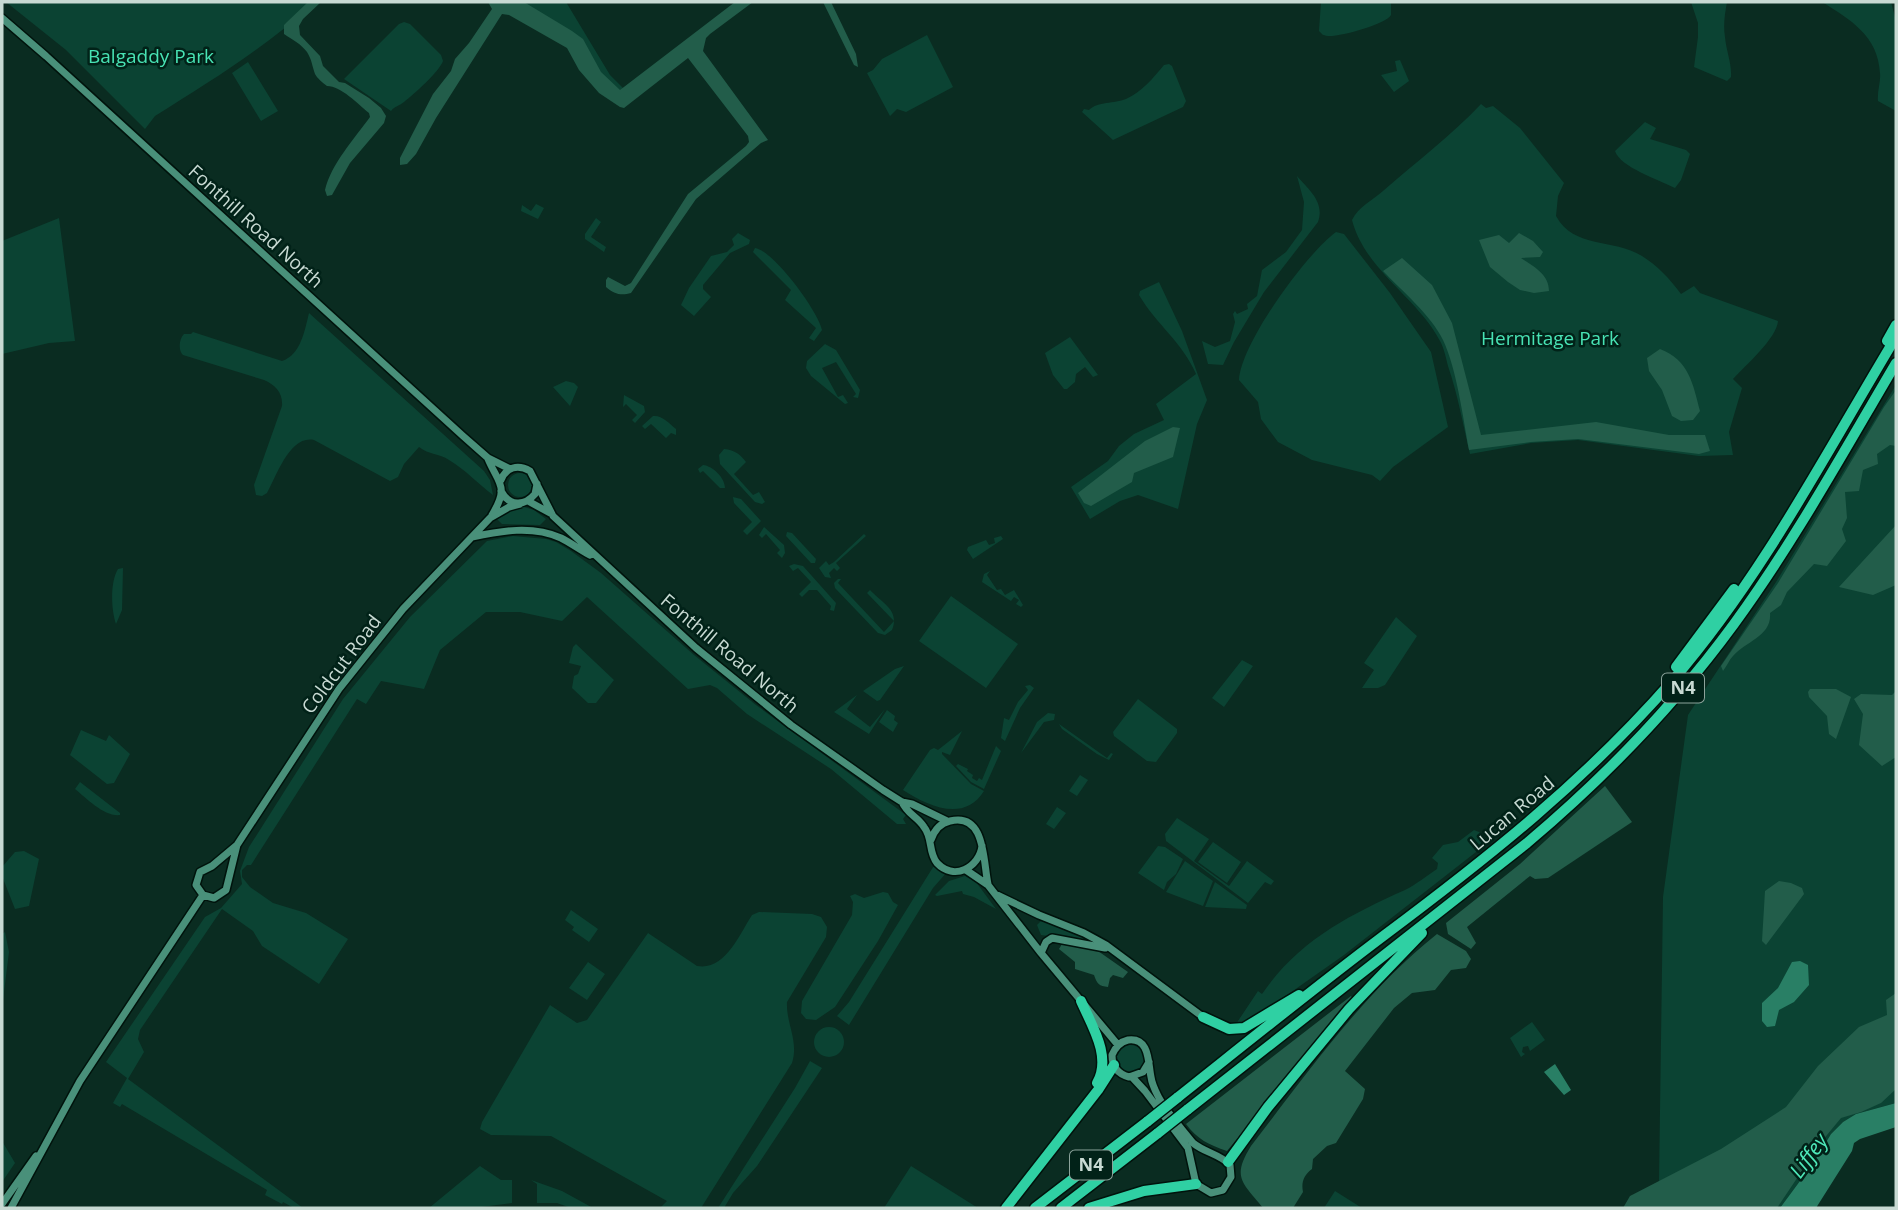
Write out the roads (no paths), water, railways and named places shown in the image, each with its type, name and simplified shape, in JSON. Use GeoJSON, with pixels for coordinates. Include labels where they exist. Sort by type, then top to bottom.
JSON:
{"type":"FeatureCollection","features":[{"type":"Feature","properties":{"kind":"highway"},"geometry":{"type":"LineString","coordinates":[[1636,720],[1757,556],[1896,325]]}},
{"type":"Feature","properties":{"kind":"highway","name":"Lucan Road"},"geometry":{"type":"LineString","coordinates":[[1035,1208],[1546,809],[1636,720],[1698,650],[1744,586],[1777,537],[1896,337]]}},
{"type":"Feature","properties":{"kind":"highway","name":"Lucan Road"},"geometry":{"type":"LineString","coordinates":[[1061,1208],[1455,901],[1544,829],[1595,783],[1643,734],[1738,618],[1777,561],[1896,363]]}},
{"type":"Feature","properties":{"kind":"highway"},"geometry":{"type":"LineString","coordinates":[[1228,1162],[1268,1107],[1358,999],[1455,901]]}},
{"type":"Feature","properties":{"kind":"highway"},"geometry":{"type":"LineString","coordinates":[[1203,1017],[1228,1029],[1244,1028],[1258,1022],[1349,963]]}},
{"type":"Feature","properties":{"kind":"highway"},"geometry":{"type":"LineString","coordinates":[[1082,1001],[1100,1044],[1102,1069],[1087,1102]]}},
{"type":"Feature","properties":{"kind":"highway"},"geometry":{"type":"LineString","coordinates":[[1006,1208],[1098,1090],[1114,1065]]}},
{"type":"Feature","properties":{"kind":"highway"},"geometry":{"type":"LineString","coordinates":[[1089,1208],[1144,1191],[1196,1184]]}},
{"type":"Feature","properties":{"kind":"main road","name":"Fonthill Road North"},"geometry":{"type":"LineString","coordinates":[[2,18],[488,458],[510,469],[527,469],[534,475],[550,513]]}},
{"type":"Feature","properties":{"kind":"main road","name":"Fonthill Road North"},"geometry":{"type":"LineString","coordinates":[[488,458],[501,480]]}},
{"type":"Feature","properties":{"kind":"main road"},"geometry":{"type":"LineString","coordinates":[[490,518],[500,500],[501,480],[510,469]]}},
{"type":"Feature","properties":{"kind":"main road"},"geometry":{"type":"LineString","coordinates":[[490,518],[509,507],[528,501],[535,494],[537,483]]}},
{"type":"Feature","properties":{"kind":"main road"},"geometry":{"type":"LineString","coordinates":[[501,491],[508,500],[520,504]]}},
{"type":"Feature","properties":{"kind":"main road","name":"Fonthill Road North"},"geometry":{"type":"LineString","coordinates":[[528,501],[550,513],[673,628],[761,701],[902,802],[947,821],[960,820],[968,823],[979,834],[988,884],[1041,953],[1118,1045]]}},
{"type":"Feature","properties":{"kind":"main road","name":"Coldcut Road"},"geometry":{"type":"LineString","coordinates":[[237,845],[212,866],[204,869],[197,879],[198,889],[203,895],[210,898],[221,896],[228,886],[227,877],[237,845],[339,689],[403,609],[490,518]]}},
{"type":"Feature","properties":{"kind":"main road"},"geometry":{"type":"LineString","coordinates":[[471,537],[498,531],[535,531],[564,540],[600,561]]}},
{"type":"Feature","properties":{"kind":"main road","name":"Fonthill Road North"},"geometry":{"type":"LineString","coordinates":[[902,802],[907,812],[926,829],[931,841],[931,853],[939,865],[951,871],[966,870],[988,884]]}},
{"type":"Feature","properties":{"kind":"main road"},"geometry":{"type":"LineString","coordinates":[[931,841],[938,827],[947,821]]}},
{"type":"Feature","properties":{"kind":"main road"},"geometry":{"type":"LineString","coordinates":[[966,870],[976,862],[982,846]]}},
{"type":"Feature","properties":{"kind":"main road"},"geometry":{"type":"LineString","coordinates":[[212,866],[221,869],[227,877]]}},
{"type":"Feature","properties":{"kind":"main road","name":"Fonthill Road North"},"geometry":{"type":"LineString","coordinates":[[995,894],[1084,933],[1113,950],[1203,1017]]}},
{"type":"Feature","properties":{"kind":"main road","name":"Coldcut Road"},"geometry":{"type":"LineString","coordinates":[[11,1208],[80,1081],[203,895]]}},
{"type":"Feature","properties":{"kind":"main road"},"geometry":{"type":"LineString","coordinates":[[1041,953],[1046,942],[1052,938],[1113,950]]}},
{"type":"Feature","properties":{"kind":"main road"},"geometry":{"type":"LineString","coordinates":[[1129,1040],[1140,1043],[1146,1049],[1149,1062],[1152,1081],[1160,1100],[1183,1130],[1199,1148],[1228,1162],[1232,1173],[1231,1180],[1223,1189],[1211,1193],[1196,1184],[1188,1148],[1145,1091],[1132,1077],[1120,1074],[1112,1055],[1118,1045],[1129,1040]]}},
{"type":"Feature","properties":{"kind":"main road"},"geometry":{"type":"LineString","coordinates":[[1132,1077],[1143,1072],[1149,1062]]}},
{"type":"Feature","properties":{"kind":"main road","name":"Coldcut Road"},"geometry":{"type":"LineString","coordinates":[[2,1204],[47,1142]]}},
{"type":"Feature","properties":{"kind":"park label","name":"Balgaddy Park"},"geometry":{"type":"Point","coordinates":[151,56]}},
{"type":"Feature","properties":{"kind":"park label","name":"Hermitage Park"},"geometry":{"type":"Point","coordinates":[1550,338]}},
{"type":"Feature","properties":{"kind":"water label","name":"Liffey"},"geometry":{"type":"Point","coordinates":[1809,1156]}}]}
